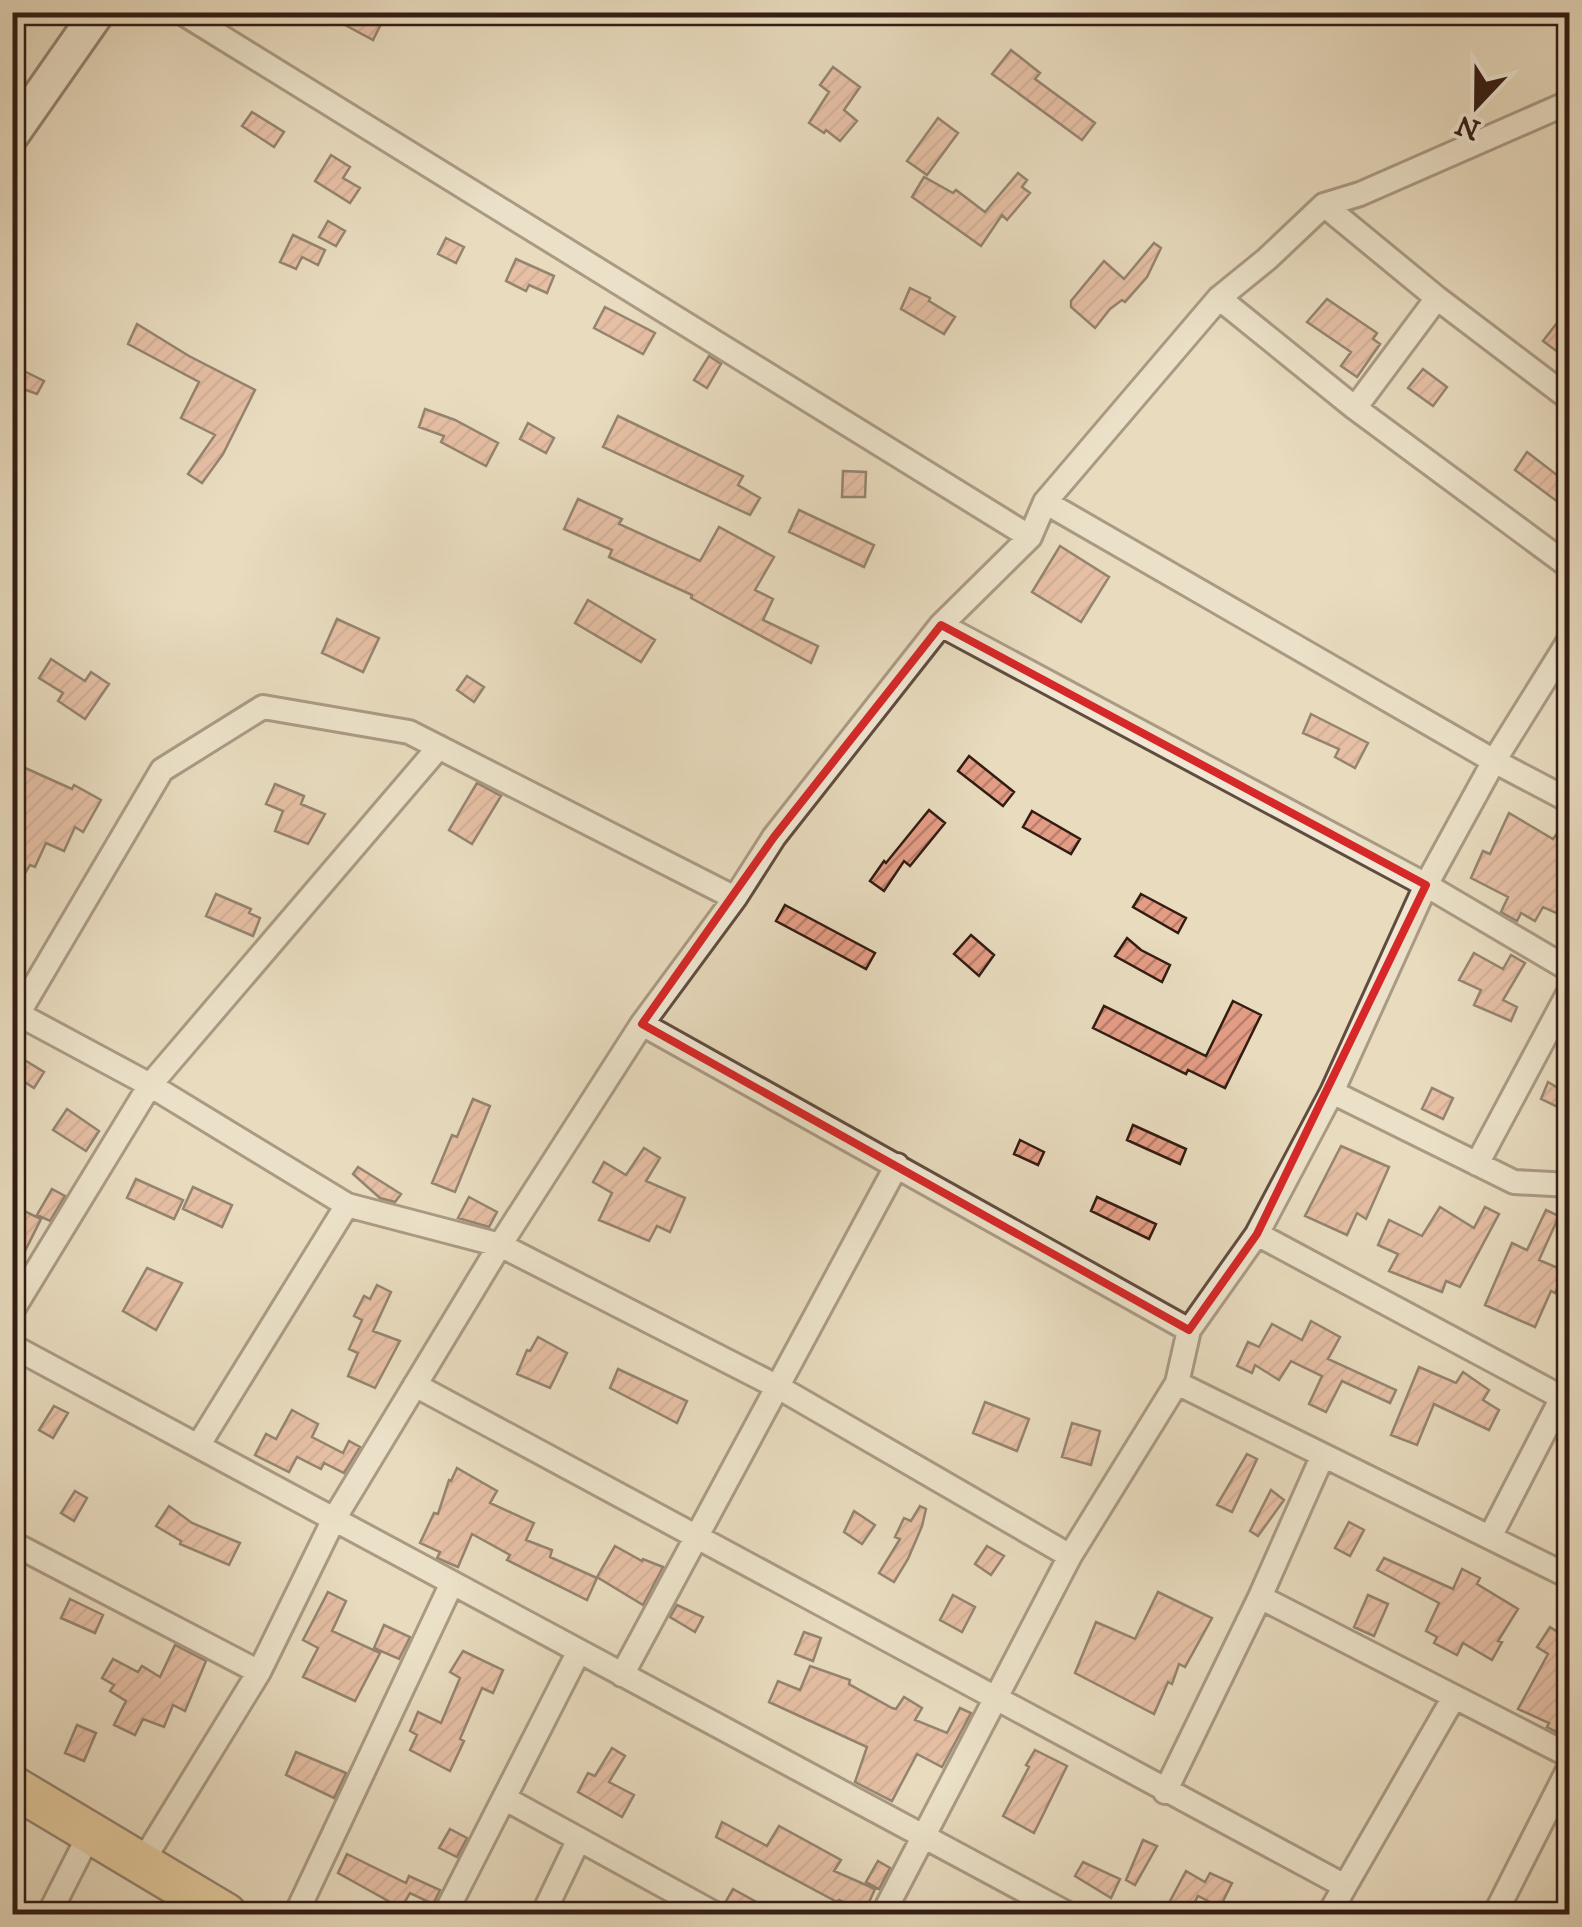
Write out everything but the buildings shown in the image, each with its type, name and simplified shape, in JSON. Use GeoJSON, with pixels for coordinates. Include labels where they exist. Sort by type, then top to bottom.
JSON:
{"type":"FeatureCollection","features":[{"type":"Feature","properties":{"kind":"highway"},"geometry":{"type":"LineString","coordinates":[[12,1786],[226,1914]]}},
{"type":"Feature","properties":{"kind":"street"},"geometry":{"type":"LineString","coordinates":[[12,134],[98,12]]}},
{"type":"Feature","properties":{"kind":"street"},"geometry":{"type":"LineString","coordinates":[[181,12],[1030,537]]}},
{"type":"Feature","properties":{"kind":"street"},"geometry":{"type":"LineString","coordinates":[[141,1864],[259,1672],[334,1519],[500,1245],[642,1024],[735,898],[774,837],[941,625],[1030,537],[1045,502],[1219,298],[1324,205],[1360,194],[1570,102]]}},
{"type":"Feature","properties":{"kind":"street"},"geometry":{"type":"LineString","coordinates":[[1324,205],[1437,298],[1570,399]]}},
{"type":"Feature","properties":{"kind":"street"},"geometry":{"type":"LineString","coordinates":[[1219,298],[1355,408],[1570,568]]}},
{"type":"Feature","properties":{"kind":"street"},"geometry":{"type":"LineString","coordinates":[[1355,408],[1437,298]]}},
{"type":"Feature","properties":{"kind":"street"},"geometry":{"type":"LineString","coordinates":[[1045,502],[1570,801]]}},
{"type":"Feature","properties":{"kind":"street"},"geometry":{"type":"LineString","coordinates":[[941,625],[1426,885],[1570,970]]}},
{"type":"Feature","properties":{"kind":"street"},"geometry":{"type":"LineString","coordinates":[[882,1914],[1070,1556],[1177,1383],[1189,1330],[1257,1234],[1332,1092],[1426,885],[1494,761],[1570,639]]}},
{"type":"Feature","properties":{"kind":"street"},"geometry":{"type":"LineString","coordinates":[[735,898],[409,732],[263,708],[162,770],[15,1015],[150,1086],[347,1205],[500,1245],[778,1387],[1070,1556]]}},
{"type":"Feature","properties":{"kind":"street"},"geometry":{"type":"LineString","coordinates":[[12,1310],[150,1086],[440,747]]}},
{"type":"Feature","properties":{"kind":"street"},"geometry":{"type":"LineString","coordinates":[[1478,1164],[1570,990]]}},
{"type":"Feature","properties":{"kind":"street"},"geometry":{"type":"LineString","coordinates":[[642,1024],[1189,1330]]}},
{"type":"Feature","properties":{"kind":"street"},"geometry":{"type":"LineString","coordinates":[[1332,1092],[1514,1182],[1570,1185]]}},
{"type":"Feature","properties":{"kind":"street"},"geometry":{"type":"LineString","coordinates":[[622,1675],[898,1165]]}},
{"type":"Feature","properties":{"kind":"street"},"geometry":{"type":"LineString","coordinates":[[198,1446],[347,1205]]}},
{"type":"Feature","properties":{"kind":"street"},"geometry":{"type":"LineString","coordinates":[[1257,1234],[1566,1389],[1490,1538]]}},
{"type":"Feature","properties":{"kind":"street"},"geometry":{"type":"LineString","coordinates":[[12,1346],[1068,1914]]}},
{"type":"Feature","properties":{"kind":"street"},"geometry":{"type":"LineString","coordinates":[[1177,1383],[1570,1576]]}},
{"type":"Feature","properties":{"kind":"street"},"geometry":{"type":"LineString","coordinates":[[415,1385],[1343,1886]]}},
{"type":"Feature","properties":{"kind":"street"},"geometry":{"type":"LineString","coordinates":[[1165,1792],[1260,1597],[1323,1455]]}},
{"type":"Feature","properties":{"kind":"street"},"geometry":{"type":"LineString","coordinates":[[12,1543],[259,1672]]}},
{"type":"Feature","properties":{"kind":"street"},"geometry":{"type":"LineString","coordinates":[[296,1914],[452,1583]]}},
{"type":"Feature","properties":{"kind":"street"},"geometry":{"type":"LineString","coordinates":[[1260,1597],[1570,1756]]}},
{"type":"Feature","properties":{"kind":"street"},"geometry":{"type":"LineString","coordinates":[[444,1914],[579,1651]]}},
{"type":"Feature","properties":{"kind":"street"},"geometry":{"type":"LineString","coordinates":[[1328,1914],[1454,1697]]}},
{"type":"Feature","properties":{"kind":"street"},"geometry":{"type":"LineString","coordinates":[[1495,1914],[1570,1766]]}},
{"type":"Feature","properties":{"kind":"street"},"geometry":{"type":"LineString","coordinates":[[504,1798],[712,1914]]}},
{"type":"Feature","properties":{"kind":"street"},"geometry":{"type":"LineString","coordinates":[[49,1914],[90,1833]]}},
{"type":"Feature","properties":{"kind":"street"},"geometry":{"type":"LineString","coordinates":[[544,1914],[579,1839]]}},
{"type":"Feature","properties":{"kind":"highlighted area"},"geometry":{"type":"Polygon","coordinates":[[[941,625],[1426,885],[1257,1234],[1189,1330],[642,1024],[774,837],[941,625]]]}}]}
